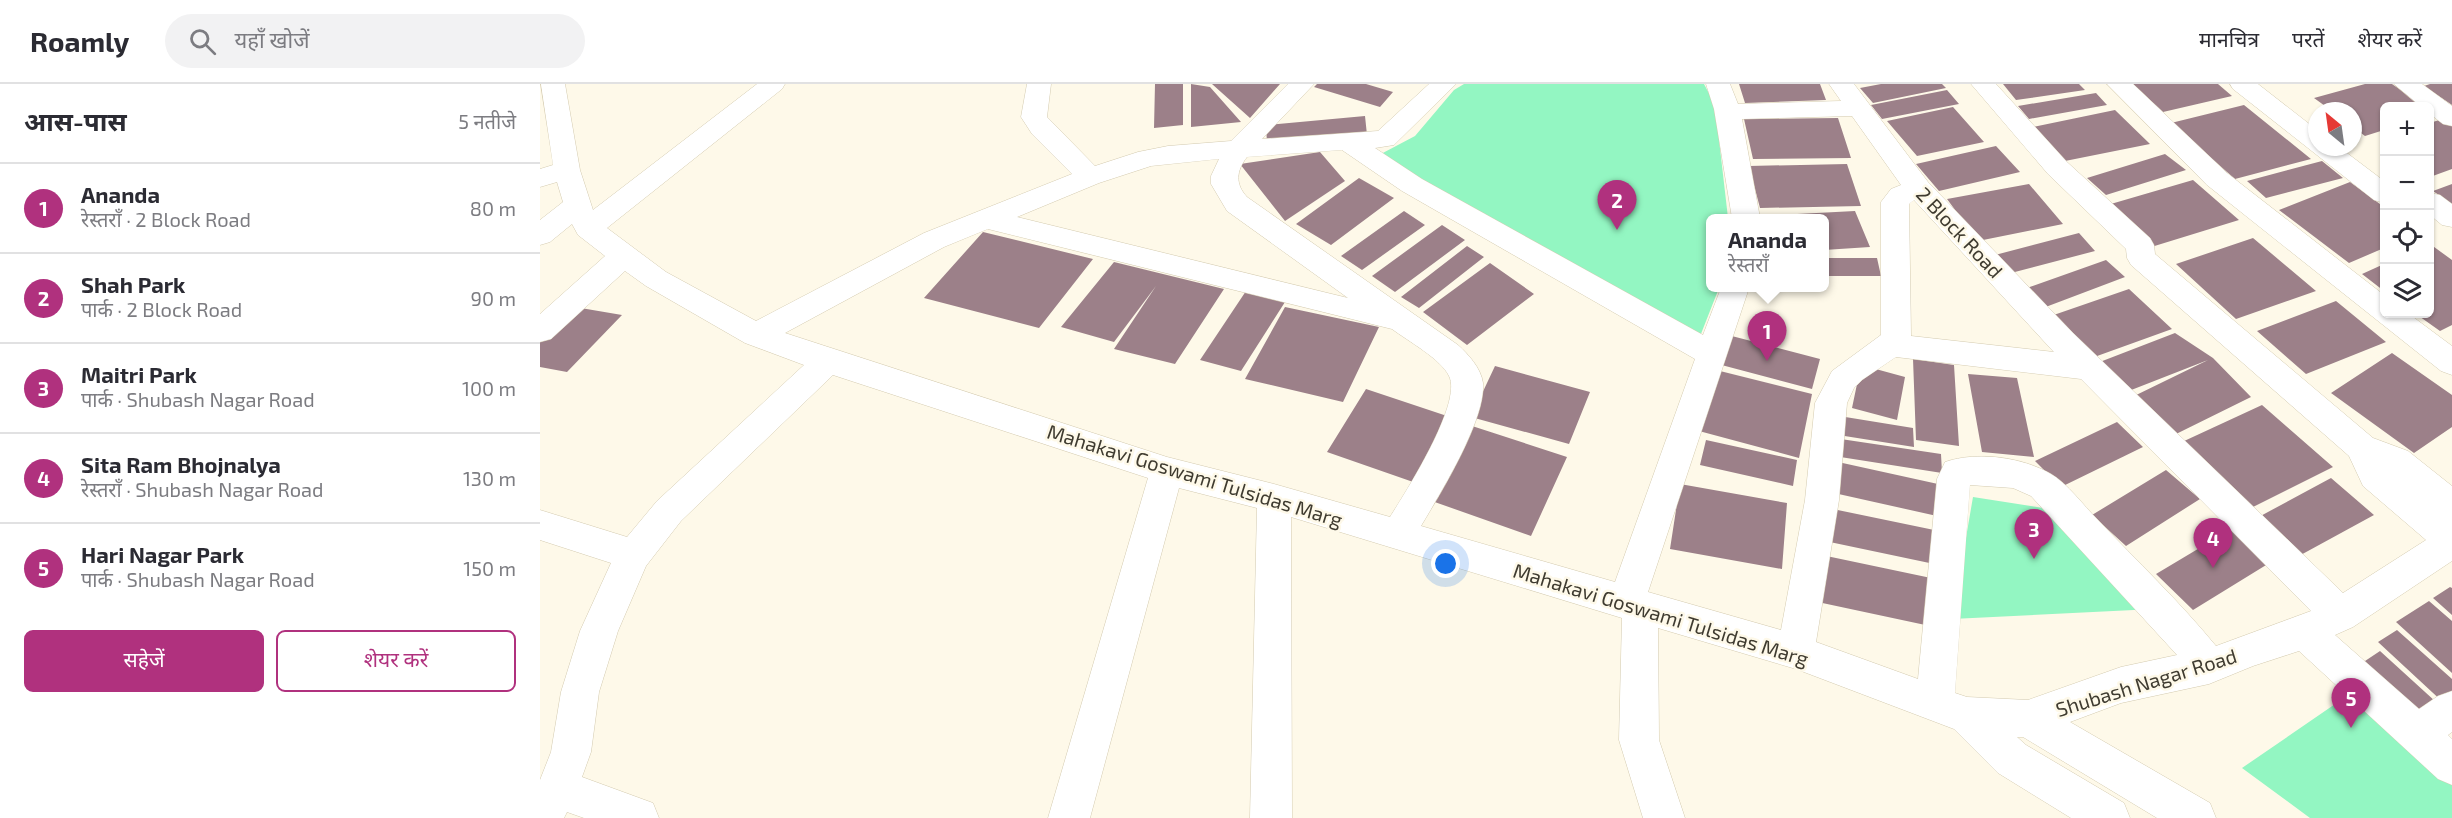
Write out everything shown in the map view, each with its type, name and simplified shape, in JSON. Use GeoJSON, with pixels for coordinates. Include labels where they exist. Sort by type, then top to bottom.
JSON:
{"type":"FeatureCollection","features":[{"type":"Feature","properties":{"kind":"street"},"geometry":{"type":"LineString","coordinates":[[553,84],[553,174],[583,216]]}},
{"type":"Feature","properties":{"kind":"street"},"geometry":{"type":"LineString","coordinates":[[540,235],[583,216],[773,84]]}},
{"type":"Feature","properties":{"kind":"street"},"geometry":{"type":"LineString","coordinates":[[1039,84],[1034,117],[1041,128],[1090,177]]}},
{"type":"Feature","properties":{"kind":"street"},"geometry":{"type":"LineString","coordinates":[[1302,84],[1237,151],[1223,178],[1227,193],[1237,204],[1409,324],[1459,364],[1467,383],[1464,407],[1428,484],[1397,536]]}},
{"type":"Feature","properties":{"kind":"street"},"geometry":{"type":"LineString","coordinates":[[756,334],[934,240],[1090,177],[1168,154],[1349,143],[1389,137],[1444,84]]}},
{"type":"Feature","properties":{"kind":"street"},"geometry":{"type":"LineString","coordinates":[[1718,84],[1727,112],[1745,214]]}},
{"type":"Feature","properties":{"kind":"street"},"geometry":{"type":"LineString","coordinates":[[1958,84],[2043,186],[2101,241],[2141,258],[2361,447],[2396,462],[2452,506]]}},
{"type":"Feature","properties":{"kind":"street"},"geometry":{"type":"LineString","coordinates":[[1983,84],[2031,141],[2104,215],[2140,245],[2141,258]]}},
{"type":"Feature","properties":{"kind":"street"},"geometry":{"type":"LineString","coordinates":[[2119,84],[2217,179],[2380,306]]}},
{"type":"Feature","properties":{"kind":"street"},"geometry":{"type":"LineString","coordinates":[[2242,84],[2308,136]]}},
{"type":"Feature","properties":{"kind":"street"},"geometry":{"type":"LineString","coordinates":[[2277,84],[2308,110]]}},
{"type":"Feature","properties":{"kind":"street"},"geometry":{"type":"LineString","coordinates":[[2406,84],[2452,118]]}},
{"type":"Feature","properties":{"kind":"street"},"geometry":{"type":"LineString","coordinates":[[1727,112],[1851,91]]}},
{"type":"Feature","properties":{"kind":"street","name":"2 Block Road"},"geometry":{"type":"LineString","coordinates":[[1851,91],[1918,188],[2089,368],[2340,615]]}},
{"type":"Feature","properties":{"kind":"street"},"geometry":{"type":"LineString","coordinates":[[1349,143],[1412,185],[1711,354]]}},
{"type":"Feature","properties":{"kind":"street"},"geometry":{"type":"LineString","coordinates":[[2362,153],[2380,166]]}},
{"type":"Feature","properties":{"kind":"street"},"geometry":{"type":"LineString","coordinates":[[2334,156],[2380,190]]}},
{"type":"Feature","properties":{"kind":"street"},"geometry":{"type":"LineString","coordinates":[[1796,652],[1822,500],[1831,403],[1835,390],[1851,370],[1891,345],[1896,338],[1895,202],[1901,195],[1918,188]]}},
{"type":"Feature","properties":{"kind":"street"},"geometry":{"type":"LineString","coordinates":[[2434,205],[2452,218]]}},
{"type":"Feature","properties":{"kind":"street","name":"Mahakavi Goswami Tulsidas Marg"},"geometry":{"type":"LineString","coordinates":[[583,216],[624,255],[656,279],[756,334],[828,361],[1167,471],[1274,498],[1796,652],[1951,710],[2028,719],[2195,818]]}},
{"type":"Feature","properties":{"kind":"street"},"geometry":{"type":"LineString","coordinates":[[987,219],[1409,324]]}},
{"type":"Feature","properties":{"kind":"street"},"geometry":{"type":"LineString","coordinates":[[2434,228],[2452,241]]}},
{"type":"Feature","properties":{"kind":"street"},"geometry":{"type":"LineString","coordinates":[[540,331],[624,255]]}},
{"type":"Feature","properties":{"kind":"street"},"geometry":{"type":"LineString","coordinates":[[1664,818],[1639,740],[1633,605],[1711,354],[1734,292]]}},
{"type":"Feature","properties":{"kind":"street"},"geometry":{"type":"LineString","coordinates":[[2394,318],[2452,363]]}},
{"type":"Feature","properties":{"kind":"street"},"geometry":{"type":"LineString","coordinates":[[1891,345],[2089,368]]}},
{"type":"Feature","properties":{"kind":"street"},"geometry":{"type":"LineString","coordinates":[[638,818],[550,803],[571,752],[580,692],[599,631],[634,555],[669,512],[828,361]]}},
{"type":"Feature","properties":{"kind":"street"},"geometry":{"type":"LineString","coordinates":[[2361,447],[2375,476],[2448,553]]}},
{"type":"Feature","properties":{"kind":"street"},"geometry":{"type":"LineString","coordinates":[[1069,818],[1167,471]]}},
{"type":"Feature","properties":{"kind":"street"},"geometry":{"type":"LineString","coordinates":[[1951,710],[1954,479],[1957,472],[2020,476],[2033,479],[2043,486],[2178,628],[2209,666]]}},
{"type":"Feature","properties":{"kind":"street"},"geometry":{"type":"LineString","coordinates":[[1271,818],[1274,498]]}},
{"type":"Feature","properties":{"kind":"street"},"geometry":{"type":"LineString","coordinates":[[540,525],[634,555]]}},
{"type":"Feature","properties":{"kind":"street","name":"Shubash Nagar Road"},"geometry":{"type":"LineString","coordinates":[[2028,719],[2121,685],[2209,666],[2248,650],[2305,632],[2340,615],[2448,553]]}},
{"type":"Feature","properties":{"kind":"street"},"geometry":{"type":"LineString","coordinates":[[2305,632],[2452,765]]}},
{"type":"Feature","properties":{"kind":"street"},"geometry":{"type":"LineString","coordinates":[[2416,734],[2452,709]]}},
{"type":"Feature","properties":{"kind":"street","name":"Mahakavi Goswami Tulsidas Marg"},"geometry":{"type":"LineString","coordinates":[[1951,710],[2012,759],[2109,818]]}},
{"type":"Feature","properties":{"kind":"green space"},"geometry":{"type":"Polygon","coordinates":[[[1464,84],[1704,84],[1715,105],[1728,214],[1706,214],[1706,292],[1717,292],[1697,344],[1379,155],[1415,136],[1454,90],[1464,84]]]}},
{"type":"Feature","properties":{"kind":"green space"},"geometry":{"type":"Polygon","coordinates":[[[1973,497],[2057,510],[2154,609],[1952,619],[1973,497]]]}},
{"type":"Feature","properties":{"kind":"green space"},"geometry":{"type":"Polygon","coordinates":[[[2357,689],[2452,770],[2452,818],[2310,818],[2242,768],[2357,689]]]}},
{"type":"Feature","properties":{"kind":"building"},"geometry":{"type":"Polygon","coordinates":[[[1155,84],[1183,84],[1183,125],[1154,128],[1155,84]]]}},
{"type":"Feature","properties":{"kind":"building"},"geometry":{"type":"Polygon","coordinates":[[[1191,84],[1210,87],[1241,122],[1191,127],[1191,84]]]}},
{"type":"Feature","properties":{"kind":"building"},"geometry":{"type":"Polygon","coordinates":[[[1212,84],[1280,84],[1250,118],[1212,84]]]}},
{"type":"Feature","properties":{"kind":"building"},"geometry":{"type":"Polygon","coordinates":[[[1317,84],[1366,84],[1393,92],[1380,107],[1314,87],[1317,84]]]}},
{"type":"Feature","properties":{"kind":"building"},"geometry":{"type":"Polygon","coordinates":[[[1739,84],[1820,84],[1826,100],[1745,103],[1739,84]]]}},
{"type":"Feature","properties":{"kind":"building"},"geometry":{"type":"Polygon","coordinates":[[[1881,84],[1942,84],[1946,88],[1873,103],[1860,88],[1881,84]]]}},
{"type":"Feature","properties":{"kind":"building"},"geometry":{"type":"Polygon","coordinates":[[[2003,84],[2079,84],[2085,90],[2016,100],[2003,84]]]}},
{"type":"Feature","properties":{"kind":"building"},"geometry":{"type":"Polygon","coordinates":[[[2133,84],[2218,84],[2232,96],[2163,112],[2133,84]]]}},
{"type":"Feature","properties":{"kind":"building"},"geometry":{"type":"Polygon","coordinates":[[[2365,84],[2392,84],[2418,102],[2380,102],[2380,131],[2365,136],[2362,134],[2362,102],[2320,102],[2314,98],[2365,84]]]}},
{"type":"Feature","properties":{"kind":"building"},"geometry":{"type":"Polygon","coordinates":[[[2452,84],[2452,105],[2424,86],[2452,84]]]}},
{"type":"Feature","properties":{"kind":"building"},"geometry":{"type":"Polygon","coordinates":[[[1947,90],[1959,104],[1882,119],[1871,105],[1947,90]]]}},
{"type":"Feature","properties":{"kind":"building"},"geometry":{"type":"Polygon","coordinates":[[[2096,93],[2107,105],[2029,119],[2018,106],[2096,93]]]}},
{"type":"Feature","properties":{"kind":"building"},"geometry":{"type":"Polygon","coordinates":[[[2244,105],[2311,159],[2235,179],[2171,123],[2244,105]]]}},
{"type":"Feature","properties":{"kind":"building"},"geometry":{"type":"Polygon","coordinates":[[[1953,107],[1984,142],[1917,156],[1887,121],[1953,107]]]}},
{"type":"Feature","properties":{"kind":"building"},"geometry":{"type":"Polygon","coordinates":[[[2115,110],[2150,144],[2065,161],[2033,127],[2115,110]]]}},
{"type":"Feature","properties":{"kind":"building"},"geometry":{"type":"Polygon","coordinates":[[[1365,116],[1367,135],[1267,144],[1266,125],[1365,116]]]}},
{"type":"Feature","properties":{"kind":"building"},"geometry":{"type":"Polygon","coordinates":[[[1838,118],[1851,158],[1753,159],[1744,119],[1838,118]]]}},
{"type":"Feature","properties":{"kind":"building"},"geometry":{"type":"Polygon","coordinates":[[[2442,119],[2452,126],[2452,169],[2434,176],[2434,156],[2434,122],[2442,119]]]}},
{"type":"Feature","properties":{"kind":"building"},"geometry":{"type":"Polygon","coordinates":[[[1996,146],[2020,172],[1939,191],[1916,164],[1996,146]]]}},
{"type":"Feature","properties":{"kind":"building"},"geometry":{"type":"Polygon","coordinates":[[[1320,152],[1345,181],[1285,221],[1240,164],[1320,152]]]}},
{"type":"Feature","properties":{"kind":"building"},"geometry":{"type":"Polygon","coordinates":[[[2165,154],[2186,170],[2106,195],[2087,178],[2165,154]]]}},
{"type":"Feature","properties":{"kind":"building"},"geometry":{"type":"Polygon","coordinates":[[[2322,161],[2343,178],[2266,198],[2247,181],[2322,161]]]}},
{"type":"Feature","properties":{"kind":"building"},"geometry":{"type":"Polygon","coordinates":[[[1847,164],[1861,206],[1760,208],[1749,166],[1847,164]]]}},
{"type":"Feature","properties":{"kind":"building"},"geometry":{"type":"Polygon","coordinates":[[[1359,178],[1394,198],[1331,245],[1296,224],[1359,178]]]}},
{"type":"Feature","properties":{"kind":"building"},"geometry":{"type":"Polygon","coordinates":[[[2193,180],[2239,220],[2148,248],[2104,206],[2193,180]]]}},
{"type":"Feature","properties":{"kind":"building"},"geometry":{"type":"Polygon","coordinates":[[[2350,182],[2380,204],[2380,250],[2349,263],[2279,210],[2350,182]]]}},
{"type":"Feature","properties":{"kind":"building"},"geometry":{"type":"Polygon","coordinates":[[[2029,184],[2063,224],[1978,241],[1947,199],[2029,184]]]}},
{"type":"Feature","properties":{"kind":"building"},"geometry":{"type":"Polygon","coordinates":[[[2452,184],[2452,204],[2434,192],[2452,184]]]}},
{"type":"Feature","properties":{"kind":"building"},"geometry":{"type":"Polygon","coordinates":[[[1404,211],[1425,225],[1362,270],[1341,256],[1404,211]]]}},
{"type":"Feature","properties":{"kind":"building"},"geometry":{"type":"Polygon","coordinates":[[[1855,211],[1870,247],[1829,250],[1829,214],[1799,214],[1855,211]]]}},
{"type":"Feature","properties":{"kind":"building"},"geometry":{"type":"Polygon","coordinates":[[[1442,225],[1465,240],[1395,292],[1372,276],[1442,225]]]}},
{"type":"Feature","properties":{"kind":"building"},"geometry":{"type":"Polygon","coordinates":[[[983,232],[1093,259],[1039,328],[924,298],[983,232]]]}},
{"type":"Feature","properties":{"kind":"building"},"geometry":{"type":"Polygon","coordinates":[[[2079,233],[2095,251],[2011,273],[1995,255],[2079,233]]]}},
{"type":"Feature","properties":{"kind":"building"},"geometry":{"type":"Polygon","coordinates":[[[2253,238],[2316,291],[2236,319],[2176,264],[2253,238]]]}},
{"type":"Feature","properties":{"kind":"building"},"geometry":{"type":"Polygon","coordinates":[[[1467,246],[1484,257],[1419,308],[1401,297],[1467,246]]]}},
{"type":"Feature","properties":{"kind":"building"},"geometry":{"type":"Polygon","coordinates":[[[2434,247],[2452,260],[2452,325],[2440,331],[2422,318],[2434,318],[2434,247]]]}},
{"type":"Feature","properties":{"kind":"building"},"geometry":{"type":"Polygon","coordinates":[[[1829,258],[1877,258],[1881,276],[1829,276],[1829,258]]]}},
{"type":"Feature","properties":{"kind":"building"},"geometry":{"type":"Polygon","coordinates":[[[2106,260],[2125,277],[2043,308],[2024,289],[2106,260]]]}},
{"type":"Feature","properties":{"kind":"building"},"geometry":{"type":"Polygon","coordinates":[[[1114,262],[1224,289],[1175,364],[1114,349],[1156,286],[1114,342],[1061,327],[1114,262]]]}},
{"type":"Feature","properties":{"kind":"building"},"geometry":{"type":"Polygon","coordinates":[[[1490,263],[1534,294],[1467,345],[1423,312],[1490,263]]]}},
{"type":"Feature","properties":{"kind":"building"},"geometry":{"type":"Polygon","coordinates":[[[2380,266],[2380,288],[2362,274],[2380,266]]]}},
{"type":"Feature","properties":{"kind":"building"},"geometry":{"type":"Polygon","coordinates":[[[2129,289],[2172,329],[2086,360],[2045,318],[2129,289]]]}},
{"type":"Feature","properties":{"kind":"building"},"geometry":{"type":"Polygon","coordinates":[[[1246,291],[1285,302],[1241,371],[1200,360],[1246,291]]]}},
{"type":"Feature","properties":{"kind":"building"},"geometry":{"type":"Polygon","coordinates":[[[2336,301],[2386,342],[2306,374],[2257,331],[2336,301]]]}},
{"type":"Feature","properties":{"kind":"building"},"geometry":{"type":"Polygon","coordinates":[[[569,306],[622,315],[567,372],[540,367],[540,334],[569,306]]]}},
{"type":"Feature","properties":{"kind":"building"},"geometry":{"type":"Polygon","coordinates":[[[1285,307],[1379,327],[1343,402],[1245,379],[1285,307]]]}},
{"type":"Feature","properties":{"kind":"building"},"geometry":{"type":"Polygon","coordinates":[[[2175,333],[2213,358],[2251,397],[2170,437],[2128,399],[2208,360],[2121,394],[2092,365],[2175,333]]]}},
{"type":"Feature","properties":{"kind":"building"},"geometry":{"type":"Polygon","coordinates":[[[1724,334],[1820,359],[1812,389],[1714,363],[1724,334]]]}},
{"type":"Feature","properties":{"kind":"building"},"geometry":{"type":"Polygon","coordinates":[[[2392,353],[2452,395],[2452,427],[2414,453],[2331,393],[2392,353]]]}},
{"type":"Feature","properties":{"kind":"building"},"geometry":{"type":"Polygon","coordinates":[[[1913,359],[1954,365],[1959,446],[1916,440],[1913,359]]]}},
{"type":"Feature","properties":{"kind":"building"},"geometry":{"type":"Polygon","coordinates":[[[1861,365],[1905,377],[1897,420],[1852,408],[1861,365]]]}},
{"type":"Feature","properties":{"kind":"building"},"geometry":{"type":"Polygon","coordinates":[[[1495,366],[1590,392],[1569,444],[1471,417],[1495,366]]]}},
{"type":"Feature","properties":{"kind":"building"},"geometry":{"type":"Polygon","coordinates":[[[1716,370],[1812,394],[1799,458],[1699,431],[1716,370]]]}},
{"type":"Feature","properties":{"kind":"building"},"geometry":{"type":"Polygon","coordinates":[[[1968,374],[2017,378],[2034,457],[1982,452],[1968,374]]]}},
{"type":"Feature","properties":{"kind":"building"},"geometry":{"type":"Polygon","coordinates":[[[1366,389],[1453,418],[1416,483],[1327,452],[1366,389]]]}},
{"type":"Feature","properties":{"kind":"building"},"geometry":{"type":"Polygon","coordinates":[[[2262,405],[2333,467],[2251,508],[2182,442],[2262,405]]]}},
{"type":"Feature","properties":{"kind":"building"},"geometry":{"type":"Polygon","coordinates":[[[1833,415],[1913,428],[1914,447],[1832,434],[1833,415]]]}},
{"type":"Feature","properties":{"kind":"building"},"geometry":{"type":"Polygon","coordinates":[[[2117,422],[2143,447],[2061,487],[2035,461],[2117,422]]]}},
{"type":"Feature","properties":{"kind":"building"},"geometry":{"type":"Polygon","coordinates":[[[1469,425],[1567,457],[1531,536],[1429,500],[1469,425]]]}},
{"type":"Feature","properties":{"kind":"building"},"geometry":{"type":"Polygon","coordinates":[[[1834,438],[1941,454],[1942,473],[1834,456],[1834,438]]]}},
{"type":"Feature","properties":{"kind":"building"},"geometry":{"type":"Polygon","coordinates":[[[1706,440],[1797,460],[1793,486],[1700,465],[1706,440]]]}},
{"type":"Feature","properties":{"kind":"building"},"geometry":{"type":"Polygon","coordinates":[[[1838,462],[1938,484],[1937,516],[1834,493],[1838,462]]]}},
{"type":"Feature","properties":{"kind":"building"},"geometry":{"type":"Polygon","coordinates":[[[2166,470],[2200,499],[2126,546],[2092,515],[2166,470]]]}},
{"type":"Feature","properties":{"kind":"building"},"geometry":{"type":"Polygon","coordinates":[[[2331,478],[2374,515],[2297,557],[2255,519],[2331,478]]]}},
{"type":"Feature","properties":{"kind":"building"},"geometry":{"type":"Polygon","coordinates":[[[1680,484],[1787,503],[1782,569],[1670,549],[1680,484]]]}},
{"type":"Feature","properties":{"kind":"building"},"geometry":{"type":"Polygon","coordinates":[[[1828,508],[1939,531],[1939,565],[1825,541],[1828,508]]]}},
{"type":"Feature","properties":{"kind":"building"},"geometry":{"type":"Polygon","coordinates":[[[2233,528],[2271,562],[2193,610],[2156,574],[2233,528]]]}},
{"type":"Feature","properties":{"kind":"building"},"geometry":{"type":"Polygon","coordinates":[[[1817,554],[1931,578],[1930,626],[1813,601],[1817,554]]]}},
{"type":"Feature","properties":{"kind":"building"},"geometry":{"type":"Polygon","coordinates":[[[2450,587],[2452,588],[2452,615],[2433,598],[2450,587]]]}},
{"type":"Feature","properties":{"kind":"building"},"geometry":{"type":"Polygon","coordinates":[[[2429,601],[2452,621],[2452,673],[2396,622],[2429,601]]]}},
{"type":"Feature","properties":{"kind":"building"},"geometry":{"type":"Polygon","coordinates":[[[2397,630],[2452,679],[2452,701],[2446,705],[2378,642],[2397,630]]]}},
{"type":"Feature","properties":{"kind":"building"},"geometry":{"type":"Polygon","coordinates":[[[2380,651],[2436,702],[2414,717],[2359,665],[2380,651]]]}},
{"type":"Feature","properties":{"kind":"place","name":"Shah Park"},"geometry":{"type":"Point","coordinates":[1617,230]}},
{"type":"Feature","properties":{"kind":"place","name":"Ananda"},"geometry":{"type":"Point","coordinates":[1767,361]}},
{"type":"Feature","properties":{"kind":"place","name":"Maitri Park"},"geometry":{"type":"Point","coordinates":[2034,559]}},
{"type":"Feature","properties":{"kind":"place","name":"Sita Ram Bhojnalya"},"geometry":{"type":"Point","coordinates":[2213,568]}},
{"type":"Feature","properties":{"kind":"place","name":"Hari Nagar Park"},"geometry":{"type":"Point","coordinates":[2351,728]}}]}
